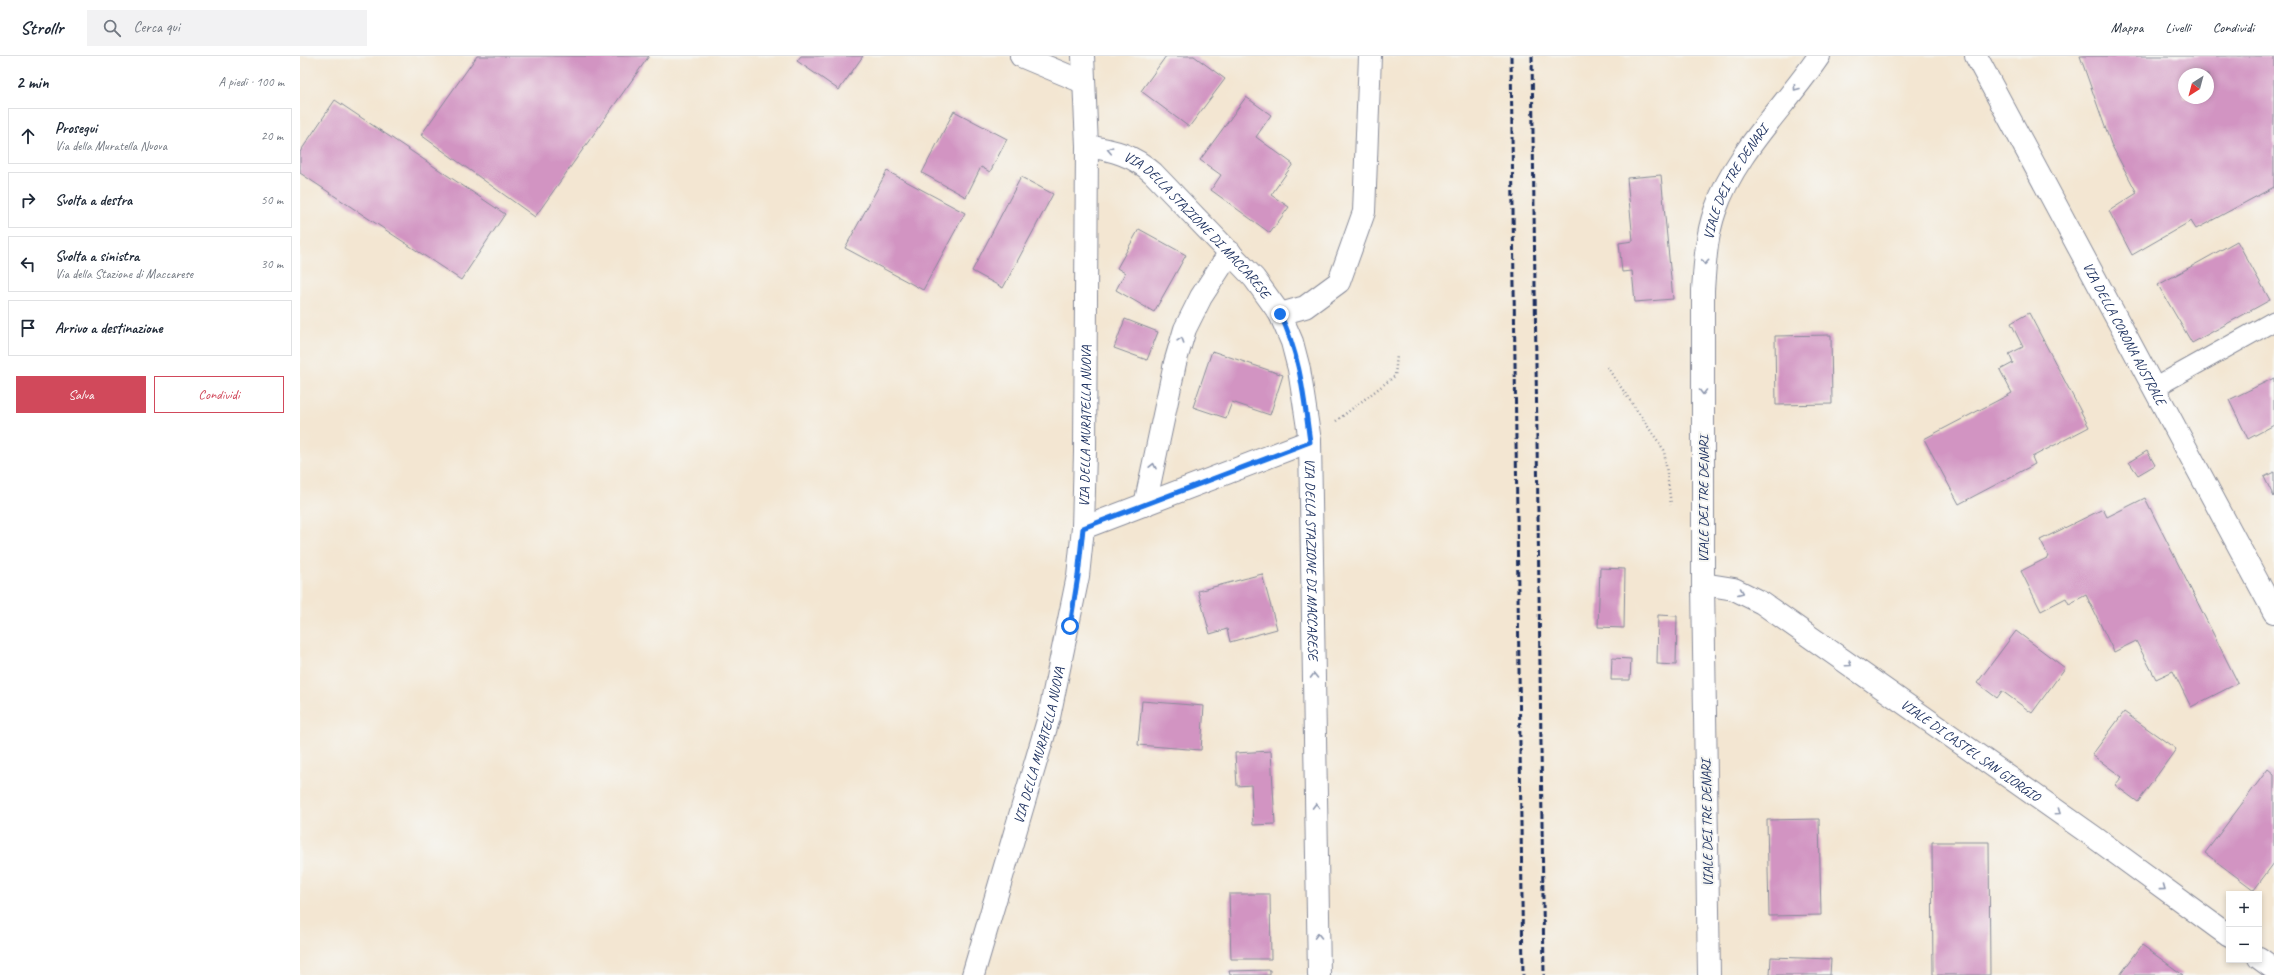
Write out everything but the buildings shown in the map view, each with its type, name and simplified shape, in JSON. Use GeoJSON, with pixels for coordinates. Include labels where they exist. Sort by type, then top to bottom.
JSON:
{"type":"FeatureCollection","features":[{"type":"Feature","properties":{"kind":"street"},"geometry":{"type":"LineString","coordinates":[[1021,56],[1083,82]]}},
{"type":"Feature","properties":{"kind":"street","name":"VIA DELLA MURATELLA NUOVA"},"geometry":{"type":"LineString","coordinates":[[973,975],[1049,717],[1070,626],[1078,576],[1083,528],[1088,146],[1083,82],[1083,56]]}},
{"type":"Feature","properties":{"kind":"street"},"geometry":{"type":"LineString","coordinates":[[1280,314],[1305,307],[1339,282],[1364,212],[1370,56]]}},
{"type":"Feature","properties":{"kind":"street","name":"VIALE DEI TRE DENARI"},"geometry":{"type":"LineString","coordinates":[[1709,975],[1703,584],[1703,290],[1708,237],[1720,199],[1737,167],[1819,56]]}},
{"type":"Feature","properties":{"kind":"street","name":"VIA DELLA CORONA AUSTRALE"},"geometry":{"type":"LineString","coordinates":[[1976,56],[2274,612]]}},
{"type":"Feature","properties":{"kind":"street","name":"VIA DELLA STAZIONE DI MACCARESE"},"geometry":{"type":"LineString","coordinates":[[1088,146],[1123,153],[1144,165],[1230,252],[1264,289],[1280,314],[1292,342],[1299,369],[1310,442],[1318,975]]}},
{"type":"Feature","properties":{"kind":"street"},"geometry":{"type":"LineString","coordinates":[[1145,505],[1175,363],[1184,330],[1201,297],[1230,252]]}},
{"type":"Feature","properties":{"kind":"street"},"geometry":{"type":"LineString","coordinates":[[1083,528],[1310,442]]}},
{"type":"Feature","properties":{"kind":"street","name":"VIALE DI CASTEL SAN GIORGIO"},"geometry":{"type":"LineString","coordinates":[[1703,584],[1743,592],[1762,603],[2094,837],[2226,934]]}},
{"type":"Feature","properties":{"kind":"street"},"geometry":{"type":"LineString","coordinates":[[2262,960],[2274,969]]}},
{"type":"Feature","properties":{"kind":"lane"},"geometry":{"type":"LineString","coordinates":[[2154,388],[2274,321]]}},
{"type":"Feature","properties":{"kind":"path"},"geometry":{"type":"LineString","coordinates":[[1310,442],[1395,376],[1397,355]]}},
{"type":"Feature","properties":{"kind":"path"},"geometry":{"type":"LineString","coordinates":[[1607,367],[1664,450]]}},
{"type":"Feature","properties":{"kind":"railway"},"geometry":{"type":"LineString","coordinates":[[1511,56],[1523,975]]}},
{"type":"Feature","properties":{"kind":"railway"},"geometry":{"type":"LineString","coordinates":[[1532,56],[1544,975]]}},
{"type":"Feature","properties":{"kind":"route"},"geometry":{"type":"LineString","coordinates":[[1070,626],[1078,576],[1083,528],[1310,442],[1299,369],[1292,342],[1280,314]]}}]}
